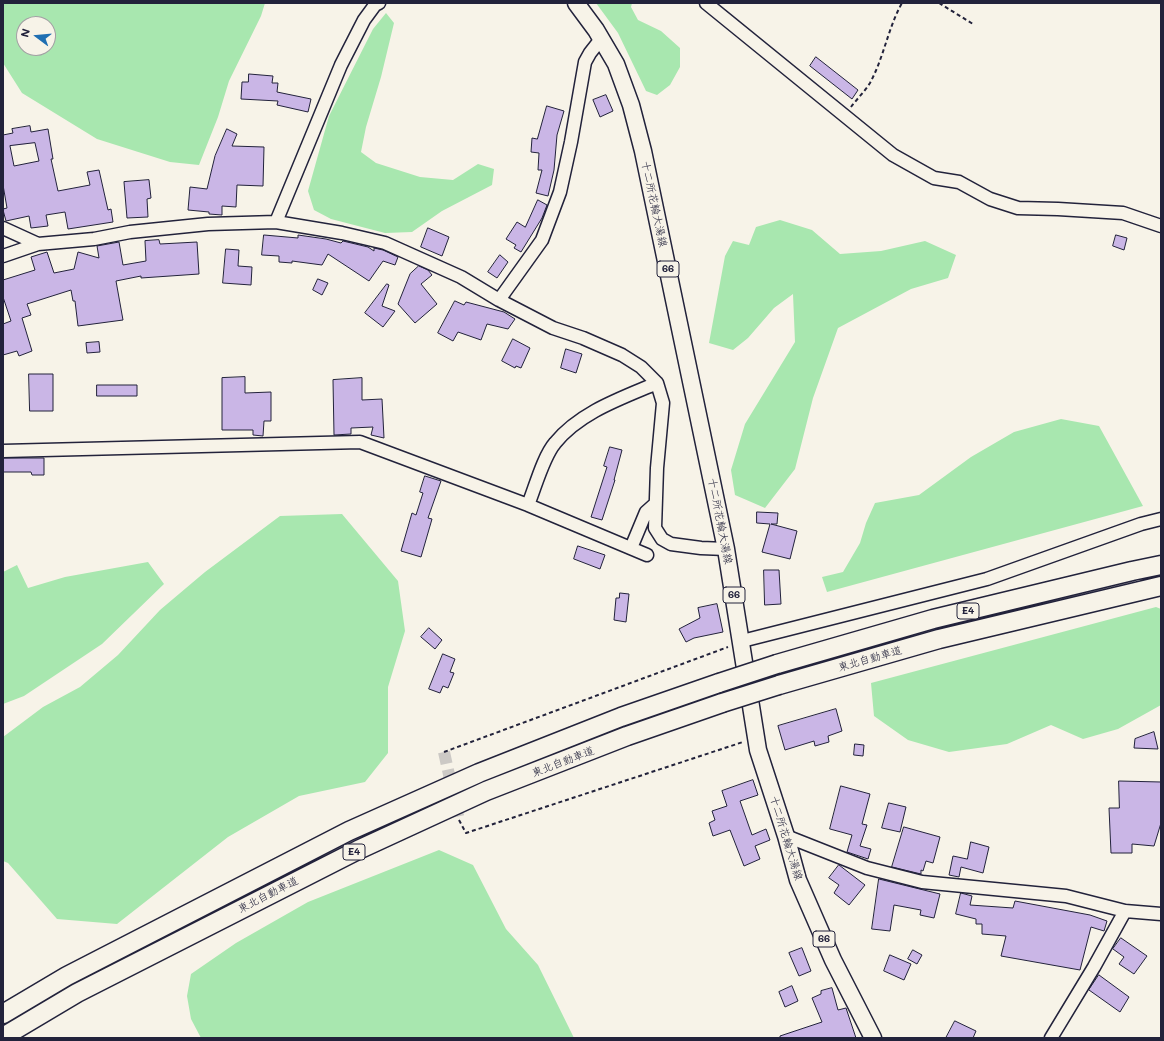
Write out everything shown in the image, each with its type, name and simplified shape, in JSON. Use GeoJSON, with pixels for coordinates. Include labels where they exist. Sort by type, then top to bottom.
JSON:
{"type":"FeatureCollection","features":[{"type":"Feature","properties":{"kind":"highway","name":"東北自動車道"},"geometry":{"type":"LineString","coordinates":[[3,1014],[67,976],[349,831],[478,773],[621,717],[776,664],[933,619],[1124,572],[1161,565]]}},
{"type":"Feature","properties":{"kind":"highway","name":"東北自動車道"},"geometry":{"type":"LineString","coordinates":[[3,1037],[77,993],[358,850],[486,791],[627,736],[779,685],[939,639],[1161,586]]}},
{"type":"Feature","properties":{"kind":"main road","name":"十二所花輪大湯線"},"geometry":{"type":"LineString","coordinates":[[576,3],[616,64],[631,105],[643,151],[726,548],[742,641],[755,738],[786,836],[798,880],[833,960],[873,1038]]}},
{"type":"Feature","properties":{"kind":"street"},"geometry":{"type":"LineString","coordinates":[[276,222],[341,65],[364,20],[375,5],[379,3]]}},
{"type":"Feature","properties":{"kind":"street"},"geometry":{"type":"LineString","coordinates":[[706,3],[893,155],[934,178],[959,182],[990,199],[1018,208],[1123,213],[1161,226]]}},
{"type":"Feature","properties":{"kind":"street"},"geometry":{"type":"LineString","coordinates":[[499,300],[542,240],[560,192],[571,142],[585,62],[601,39]]}},
{"type":"Feature","properties":{"kind":"street"},"geometry":{"type":"LineString","coordinates":[[3,256],[38,244],[94,239],[130,232],[208,224],[276,222],[342,233],[385,243],[461,277],[499,300],[553,328],[584,338],[622,355],[641,367],[657,382],[663,403],[657,468],[655,528],[662,539],[671,544],[701,548],[726,548]]}},
{"type":"Feature","properties":{"kind":"street"},"geometry":{"type":"LineString","coordinates":[[3,228],[38,244]]}},
{"type":"Feature","properties":{"kind":"street"},"geometry":{"type":"LineString","coordinates":[[528,505],[545,462],[554,444],[571,427],[598,409],[657,382]]}},
{"type":"Feature","properties":{"kind":"street"},"geometry":{"type":"LineString","coordinates":[[3,451],[360,442],[528,505],[647,554]]}},
{"type":"Feature","properties":{"kind":"street"},"geometry":{"type":"LineString","coordinates":[[631,548],[646,512],[655,504]]}},
{"type":"Feature","properties":{"kind":"street"},"geometry":{"type":"LineString","coordinates":[[742,641],[987,578],[1141,524],[1161,519]]}},
{"type":"Feature","properties":{"kind":"street"},"geometry":{"type":"LineString","coordinates":[[786,836],[867,868],[922,882],[1066,896],[1125,911],[1161,914]]}},
{"type":"Feature","properties":{"kind":"street"},"geometry":{"type":"LineString","coordinates":[[1051,1038],[1094,967],[1125,911]]}},
{"type":"Feature","properties":{"kind":"path"},"geometry":{"type":"LineString","coordinates":[[844,116],[869,83],[880,59],[894,18],[902,3]]}},
{"type":"Feature","properties":{"kind":"path"},"geometry":{"type":"LineString","coordinates":[[939,3],[973,24]]}},
{"type":"Feature","properties":{"kind":"path"},"geometry":{"type":"LineString","coordinates":[[444,752],[742,641]]}},
{"type":"Feature","properties":{"kind":"path"},"geometry":{"type":"LineString","coordinates":[[459,820],[466,833],[755,738]]}},
{"type":"Feature","properties":{"kind":"green space"},"geometry":{"type":"Polygon","coordinates":[[[3,3],[265,3],[261,16],[229,81],[218,117],[199,165],[170,162],[97,139],[22,93],[3,63],[3,3]]]}},
{"type":"Feature","properties":{"kind":"green space"},"geometry":{"type":"Polygon","coordinates":[[[596,3],[632,3],[631,7],[638,20],[661,31],[680,48],[680,67],[670,85],[657,95],[646,91],[618,33],[596,3]]]}},
{"type":"Feature","properties":{"kind":"green space"},"geometry":{"type":"Polygon","coordinates":[[[386,13],[394,23],[381,77],[366,127],[361,152],[376,163],[420,177],[453,180],[478,164],[494,169],[492,185],[442,211],[412,232],[385,233],[331,219],[314,210],[308,191],[329,116],[373,29],[386,13]]]}},
{"type":"Feature","properties":{"kind":"green space"},"geometry":{"type":"Polygon","coordinates":[[[780,220],[812,230],[840,254],[881,251],[925,241],[956,255],[948,278],[911,289],[838,328],[813,398],[795,469],[765,508],[735,495],[731,470],[745,424],[795,342],[793,294],[774,308],[748,338],[733,350],[709,343],[725,256],[733,241],[749,245],[756,227],[780,220]]]}},
{"type":"Feature","properties":{"kind":"green space"},"geometry":{"type":"Polygon","coordinates":[[[1061,419],[1099,426],[1143,506],[827,592],[822,577],[843,572],[860,543],[866,523],[875,503],[919,495],[971,457],[1014,432],[1061,419]]]}},
{"type":"Feature","properties":{"kind":"green space"},"geometry":{"type":"Polygon","coordinates":[[[342,514],[398,581],[405,631],[388,687],[388,753],[365,782],[299,796],[228,837],[117,924],[57,919],[8,863],[3,861],[3,737],[43,707],[80,687],[118,655],[160,610],[205,572],[280,516],[342,514]]]}},
{"type":"Feature","properties":{"kind":"green space"},"geometry":{"type":"Polygon","coordinates":[[[148,562],[164,584],[102,644],[24,696],[3,704],[3,572],[17,565],[28,588],[65,577],[148,562]]]}},
{"type":"Feature","properties":{"kind":"green space"},"geometry":{"type":"Polygon","coordinates":[[[1156,607],[1161,609],[1161,705],[1118,729],[1083,739],[1051,725],[1007,744],[949,752],[908,740],[874,716],[871,683],[1156,607]]]}},
{"type":"Feature","properties":{"kind":"green space"},"geometry":{"type":"Polygon","coordinates":[[[439,850],[473,865],[506,929],[538,965],[574,1038],[201,1038],[191,1019],[187,996],[191,974],[236,943],[308,902],[439,850]]]}},
{"type":"Feature","properties":{"kind":"building"},"geometry":{"type":"Polygon","coordinates":[[[816,57],[858,90],[852,99],[810,66],[816,57]]]}},
{"type":"Feature","properties":{"kind":"building"},"geometry":{"type":"Polygon","coordinates":[[[249,74],[273,76],[272,83],[278,83],[277,92],[311,99],[308,112],[277,105],[278,101],[241,99],[242,82],[248,82],[249,74]]]}},
{"type":"Feature","properties":{"kind":"building"},"geometry":{"type":"Polygon","coordinates":[[[606,95],[613,111],[600,117],[593,100],[606,95]]]}},
{"type":"Feature","properties":{"kind":"building"},"geometry":{"type":"Polygon","coordinates":[[[547,106],[564,111],[557,135],[554,170],[548,196],[536,193],[542,170],[538,170],[539,153],[531,152],[532,138],[537,139],[547,106]]]}},
{"type":"Feature","properties":{"kind":"building"},"geometry":{"type":"Polygon","coordinates":[[[30,126],[31,132],[48,129],[53,159],[51,159],[58,191],[90,185],[87,172],[99,170],[108,210],[111,209],[113,222],[68,229],[65,212],[46,215],[48,226],[31,228],[29,216],[6,221],[3,210],[7,208],[3,185],[3,135],[13,133],[12,129],[30,126]],[[35,143],[10,146],[14,166],[39,161],[35,143]]]}},
{"type":"Feature","properties":{"kind":"building"},"geometry":{"type":"Polygon","coordinates":[[[227,129],[237,134],[232,146],[264,147],[263,186],[237,185],[236,207],[222,206],[222,215],[188,210],[190,187],[207,189],[215,156],[227,129]]]}},
{"type":"Feature","properties":{"kind":"building"},"geometry":{"type":"Polygon","coordinates":[[[149,180],[151,198],[147,199],[148,217],[127,218],[124,182],[149,180]]]}},
{"type":"Feature","properties":{"kind":"building"},"geometry":{"type":"Polygon","coordinates":[[[538,200],[547,205],[542,218],[521,252],[514,248],[516,245],[506,239],[517,222],[525,227],[538,200]]]}},
{"type":"Feature","properties":{"kind":"building"},"geometry":{"type":"Polygon","coordinates":[[[428,228],[449,237],[442,256],[421,247],[428,228]]]}},
{"type":"Feature","properties":{"kind":"building"},"geometry":{"type":"Polygon","coordinates":[[[264,235],[298,238],[298,235],[341,243],[343,241],[368,247],[374,251],[374,248],[383,250],[398,257],[395,265],[383,261],[369,281],[328,254],[322,265],[292,261],[292,263],[279,262],[279,256],[262,255],[264,235]]]}},
{"type":"Feature","properties":{"kind":"building"},"geometry":{"type":"Polygon","coordinates":[[[1116,235],[1127,238],[1124,250],[1113,246],[1116,235]]]}},
{"type":"Feature","properties":{"kind":"building"},"geometry":{"type":"Polygon","coordinates":[[[159,240],[160,244],[197,242],[199,274],[141,278],[141,276],[116,281],[123,320],[78,326],[75,301],[73,301],[71,290],[27,304],[31,315],[22,318],[32,351],[19,356],[17,351],[3,355],[3,324],[11,321],[3,297],[3,280],[35,270],[31,257],[47,252],[54,273],[74,269],[78,252],[99,258],[97,246],[119,242],[123,265],[146,261],[145,241],[159,240]]]}},
{"type":"Feature","properties":{"kind":"building"},"geometry":{"type":"Polygon","coordinates":[[[226,249],[239,250],[238,266],[252,267],[251,285],[223,283],[226,249]]]}},
{"type":"Feature","properties":{"kind":"building"},"geometry":{"type":"Polygon","coordinates":[[[500,255],[508,262],[497,278],[488,272],[500,255]]]}},
{"type":"Feature","properties":{"kind":"building"},"geometry":{"type":"Polygon","coordinates":[[[419,266],[428,270],[432,275],[421,284],[437,304],[415,323],[398,304],[410,274],[419,266]]]}},
{"type":"Feature","properties":{"kind":"building"},"geometry":{"type":"Polygon","coordinates":[[[318,279],[328,283],[322,295],[313,290],[318,279]]]}},
{"type":"Feature","properties":{"kind":"building"},"geometry":{"type":"Polygon","coordinates":[[[387,284],[389,285],[382,306],[395,311],[383,327],[365,313],[387,284]]]}},
{"type":"Feature","properties":{"kind":"building"},"geometry":{"type":"Polygon","coordinates":[[[455,301],[464,305],[466,302],[504,312],[515,319],[508,329],[487,324],[481,340],[458,332],[453,341],[438,333],[455,301]]]}},
{"type":"Feature","properties":{"kind":"building"},"geometry":{"type":"Polygon","coordinates":[[[513,339],[530,348],[521,368],[516,366],[515,368],[502,361],[513,339]]]}},
{"type":"Feature","properties":{"kind":"building"},"geometry":{"type":"Polygon","coordinates":[[[99,342],[100,352],[87,353],[86,343],[99,342]]]}},
{"type":"Feature","properties":{"kind":"building"},"geometry":{"type":"Polygon","coordinates":[[[566,349],[582,354],[576,373],[561,368],[566,349]]]}},
{"type":"Feature","properties":{"kind":"building"},"geometry":{"type":"Polygon","coordinates":[[[29,374],[53,374],[53,411],[30,411],[29,374]]]}},
{"type":"Feature","properties":{"kind":"building"},"geometry":{"type":"Polygon","coordinates":[[[245,377],[245,393],[271,392],[271,421],[264,421],[263,436],[253,435],[253,430],[222,430],[222,378],[245,377]]]}},
{"type":"Feature","properties":{"kind":"building"},"geometry":{"type":"Polygon","coordinates":[[[362,378],[362,400],[382,399],[384,438],[371,435],[373,427],[351,428],[351,434],[334,435],[333,380],[362,378]]]}},
{"type":"Feature","properties":{"kind":"building"},"geometry":{"type":"Polygon","coordinates":[[[97,385],[137,385],[137,396],[97,396],[97,385]]]}},
{"type":"Feature","properties":{"kind":"building"},"geometry":{"type":"Polygon","coordinates":[[[610,447],[622,450],[615,480],[602,520],[591,517],[607,467],[604,466],[610,447]]]}},
{"type":"Feature","properties":{"kind":"building"},"geometry":{"type":"Polygon","coordinates":[[[3,458],[44,458],[44,475],[32,475],[31,472],[3,472],[3,458]]]}},
{"type":"Feature","properties":{"kind":"building"},"geometry":{"type":"Polygon","coordinates":[[[425,476],[441,481],[428,518],[432,519],[421,557],[401,551],[412,513],[416,515],[423,493],[420,492],[425,476]]]}},
{"type":"Feature","properties":{"kind":"building"},"geometry":{"type":"Polygon","coordinates":[[[757,512],[778,513],[777,524],[771,524],[797,531],[790,559],[762,552],[770,524],[757,523],[757,512]]]}},
{"type":"Feature","properties":{"kind":"building"},"geometry":{"type":"Polygon","coordinates":[[[578,546],[605,555],[600,569],[574,559],[578,546]]]}},
{"type":"Feature","properties":{"kind":"building"},"geometry":{"type":"Polygon","coordinates":[[[764,570],[779,570],[781,604],[765,605],[764,570]]]}},
{"type":"Feature","properties":{"kind":"building"},"geometry":{"type":"Polygon","coordinates":[[[620,593],[629,594],[626,622],[614,620],[616,598],[619,598],[620,593]]]}},
{"type":"Feature","properties":{"kind":"building"},"geometry":{"type":"Polygon","coordinates":[[[717,604],[723,632],[694,638],[686,642],[679,629],[700,618],[698,608],[717,604]]]}},
{"type":"Feature","properties":{"kind":"building"},"geometry":{"type":"Polygon","coordinates":[[[429,628],[442,640],[435,649],[421,637],[429,628]]]}},
{"type":"Feature","properties":{"kind":"building"},"geometry":{"type":"Polygon","coordinates":[[[443,654],[455,659],[450,672],[454,673],[448,688],[443,686],[440,693],[429,689],[443,654]]]}},
{"type":"Feature","properties":{"kind":"building"},"geometry":{"type":"Polygon","coordinates":[[[836,709],[842,731],[828,736],[829,742],[815,746],[814,741],[785,750],[778,726],[836,709]]]}},
{"type":"Feature","properties":{"kind":"building"},"geometry":{"type":"Polygon","coordinates":[[[1154,732],[1158,749],[1134,748],[1135,739],[1154,732]]]}},
{"type":"Feature","properties":{"kind":"building"},"geometry":{"type":"Polygon","coordinates":[[[855,744],[864,745],[863,756],[854,755],[855,744]]]}},
{"type":"Feature","properties":{"kind":"building"},"geometry":{"type":"Polygon","coordinates":[[[753,780],[758,795],[740,801],[752,835],[766,829],[770,840],[755,846],[760,859],[744,866],[730,830],[713,836],[709,823],[715,820],[712,811],[727,806],[722,791],[753,780]]]}},
{"type":"Feature","properties":{"kind":"building"},"geometry":{"type":"Polygon","coordinates":[[[1119,781],[1161,782],[1161,823],[1154,846],[1132,844],[1132,853],[1111,853],[1109,808],[1119,808],[1119,781]]]}},
{"type":"Feature","properties":{"kind":"building"},"geometry":{"type":"Polygon","coordinates":[[[841,786],[870,794],[862,824],[867,825],[860,846],[871,849],[868,859],[847,852],[852,835],[830,829],[841,786]]]}},
{"type":"Feature","properties":{"kind":"building"},"geometry":{"type":"Polygon","coordinates":[[[889,803],[906,807],[900,832],[882,828],[889,803]]]}},
{"type":"Feature","properties":{"kind":"building"},"geometry":{"type":"Polygon","coordinates":[[[904,827],[940,837],[933,863],[926,861],[923,871],[921,870],[921,874],[892,867],[904,827]]]}},
{"type":"Feature","properties":{"kind":"building"},"geometry":{"type":"Polygon","coordinates":[[[971,842],[989,847],[983,873],[961,867],[959,877],[949,875],[953,856],[967,859],[971,842]]]}},
{"type":"Feature","properties":{"kind":"building"},"geometry":{"type":"Polygon","coordinates":[[[839,865],[865,885],[849,905],[834,893],[839,885],[829,878],[839,865]]]}},
{"type":"Feature","properties":{"kind":"building"},"geometry":{"type":"Polygon","coordinates":[[[879,879],[940,894],[934,918],[920,915],[921,910],[894,905],[890,931],[872,929],[879,879]]]}},
{"type":"Feature","properties":{"kind":"building"},"geometry":{"type":"Polygon","coordinates":[[[961,893],[972,896],[970,905],[1013,908],[1015,901],[1090,915],[1107,921],[1104,931],[1091,927],[1080,970],[1001,956],[1006,936],[982,934],[982,924],[976,924],[976,919],[956,914],[961,893]]]}},
{"type":"Feature","properties":{"kind":"building"},"geometry":{"type":"Polygon","coordinates":[[[1121,938],[1147,956],[1134,974],[1119,964],[1124,957],[1113,949],[1121,938]]]}},
{"type":"Feature","properties":{"kind":"building"},"geometry":{"type":"Polygon","coordinates":[[[802,948],[811,971],[799,976],[789,953],[802,948]]]}},
{"type":"Feature","properties":{"kind":"building"},"geometry":{"type":"Polygon","coordinates":[[[913,950],[922,955],[917,964],[908,959],[913,950]]]}},
{"type":"Feature","properties":{"kind":"building"},"geometry":{"type":"Polygon","coordinates":[[[890,955],[911,964],[904,980],[884,971],[890,955]]]}},
{"type":"Feature","properties":{"kind":"building"},"geometry":{"type":"Polygon","coordinates":[[[1099,975],[1129,997],[1120,1012],[1089,990],[1099,975]]]}},
{"type":"Feature","properties":{"kind":"building"},"geometry":{"type":"Polygon","coordinates":[[[792,986],[798,1001],[785,1007],[779,992],[792,986]]]}},
{"type":"Feature","properties":{"kind":"building"},"geometry":{"type":"Polygon","coordinates":[[[832,988],[838,1010],[846,1008],[856,1038],[780,1038],[780,1036],[822,1022],[812,998],[821,994],[821,991],[832,988]]]}},
{"type":"Feature","properties":{"kind":"building"},"geometry":{"type":"Polygon","coordinates":[[[955,1021],[976,1031],[973,1038],[946,1038],[955,1021]]]}},
{"type":"Feature","properties":{"kind":"tunnel"},"geometry":{"type":"LineString","coordinates":[[444,752],[459,820]]}}]}
